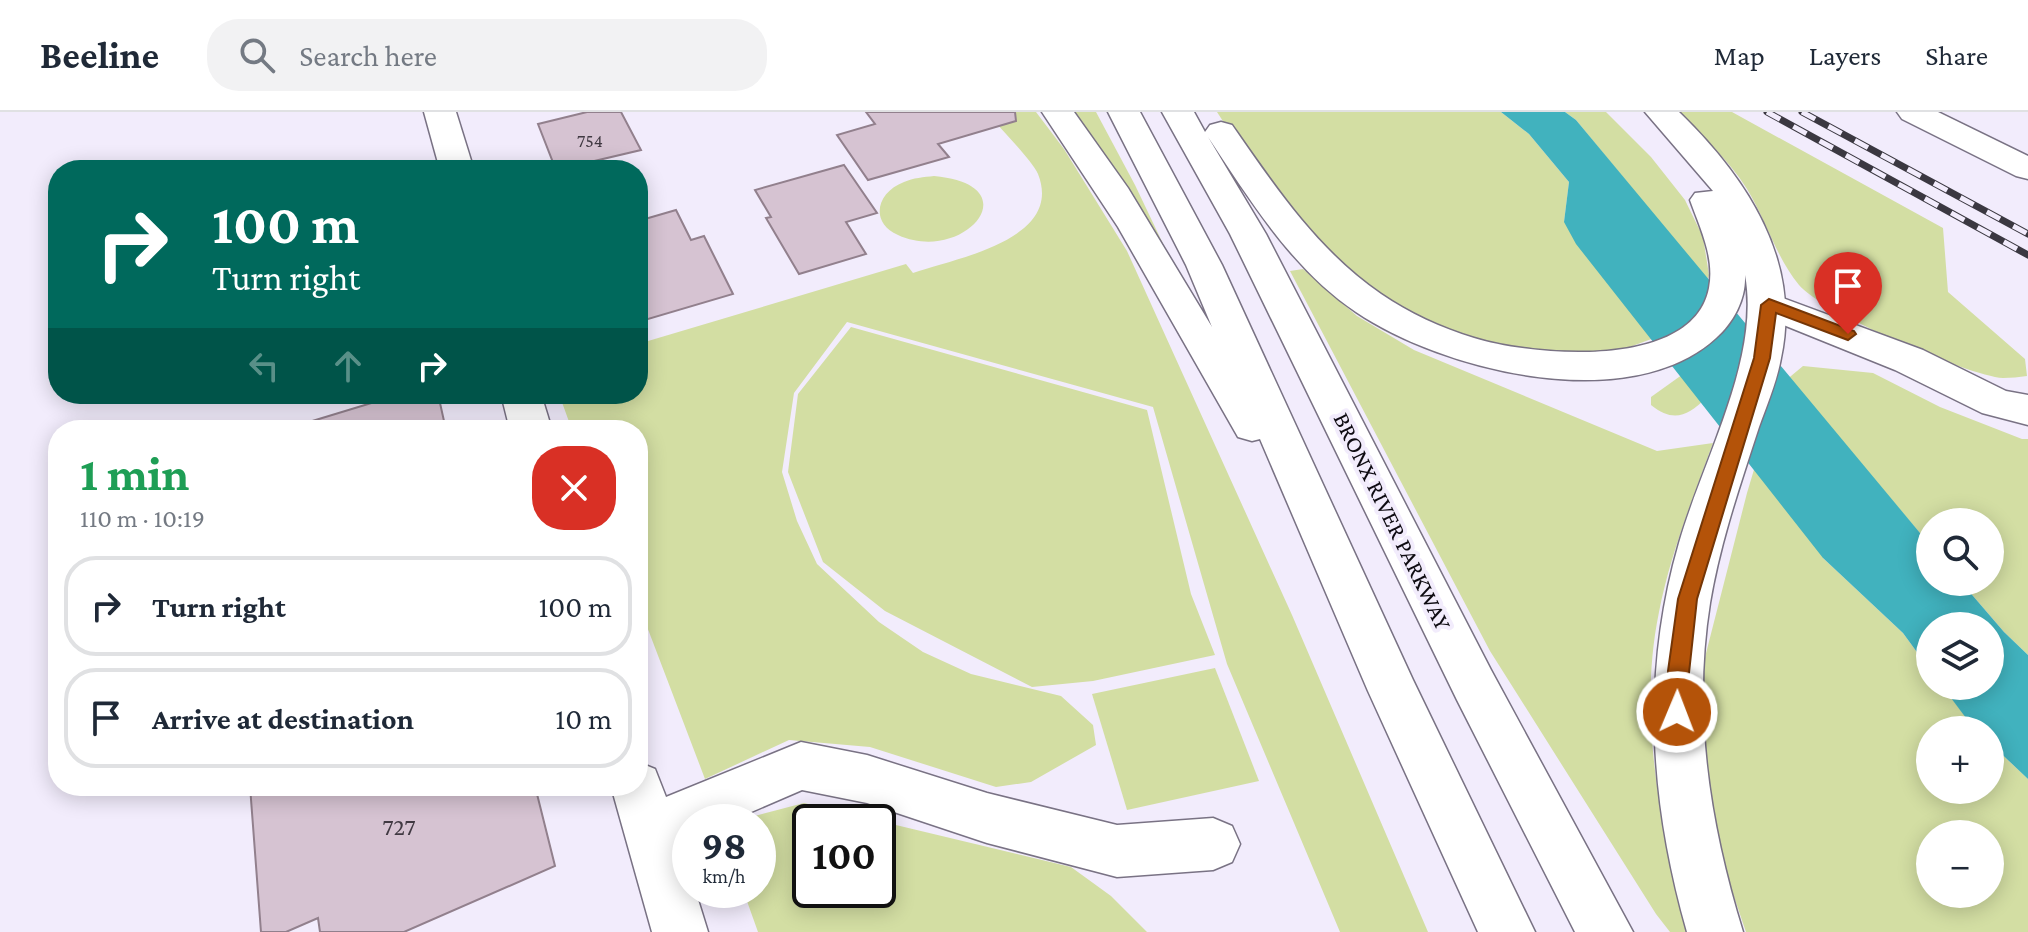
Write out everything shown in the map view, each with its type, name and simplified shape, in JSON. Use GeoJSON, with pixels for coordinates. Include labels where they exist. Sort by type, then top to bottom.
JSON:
{"type":"FeatureCollection","features":[{"type":"Feature","properties":{"kind":"main road"},"geometry":{"type":"LineString","coordinates":[[440,112],[454,160]]}},
{"type":"Feature","properties":{"kind":"main road"},"geometry":{"type":"LineString","coordinates":[[1058,112],[1110,185],[1203,348],[1332,556]]}},
{"type":"Feature","properties":{"kind":"main road"},"geometry":{"type":"LineString","coordinates":[[1124,112],[1204,265],[1332,556],[1507,932]]}},
{"type":"Feature","properties":{"kind":"main road","name":"BRONX RIVER PARKWAY"},"geometry":{"type":"LineString","coordinates":[[1178,112],[1255,246],[1474,685],[1605,932]]}},
{"type":"Feature","properties":{"kind":"main road"},"geometry":{"type":"LineString","coordinates":[[1207,112],[1293,236],[1329,273],[1373,306],[1421,332],[1475,352],[1529,363],[1586,367],[1642,360],[1688,342],[1716,317],[1730,291],[1727,246],[1705,196],[1680,161],[1634,112]]}},
{"type":"Feature","properties":{"kind":"main road"},"geometry":{"type":"LineString","coordinates":[[1661,112],[1706,160],[1744,213],[1760,250],[1769,305],[1762,358],[1687,599],[1678,671],[1680,761],[1687,813],[1715,932]]}},
{"type":"Feature","properties":{"kind":"main road"},"geometry":{"type":"LineString","coordinates":[[1913,112],[2028,169]]}},
{"type":"Feature","properties":{"kind":"main road"},"geometry":{"type":"LineString","coordinates":[[1769,305],[1909,360],[1996,403],[2028,410]]}},
{"type":"Feature","properties":{"kind":"main road"},"geometry":{"type":"LineString","coordinates":[[680,932],[644,807],[801,766],[867,779],[987,818],[1117,851],[1213,844]]}},
{"type":"Feature","properties":{"kind":"green space"},"geometry":{"type":"Polygon","coordinates":[[[986,112],[1036,112],[1064,149],[1127,251],[1292,615],[1428,932],[1340,932],[1227,664],[1153,407],[847,322],[794,393],[782,472],[797,521],[817,564],[879,622],[923,652],[971,674],[1061,696],[1093,725],[1096,745],[1031,782],[996,787],[870,747],[789,740],[705,779],[648,629],[648,420],[568,420],[563,404],[648,404],[648,341],[906,264],[913,273],[1001,243],[1021,230],[1035,215],[1042,197],[1038,174],[986,112]]]}},
{"type":"Feature","properties":{"kind":"green space"},"geometry":{"type":"Polygon","coordinates":[[[1068,112],[1096,112],[1135,185],[1196,313],[1068,112]]]}},
{"type":"Feature","properties":{"kind":"green space"},"geometry":{"type":"Polygon","coordinates":[[[1217,112],[1501,112],[1529,134],[1569,182],[1564,222],[1654,215],[1576,120],[1565,112],[1606,112],[1651,157],[1685,200],[1703,237],[1709,275],[1700,305],[1665,334],[1627,348],[1559,356],[1490,346],[1426,325],[1331,262],[1241,149],[1217,112]]]}},
{"type":"Feature","properties":{"kind":"green space"},"geometry":{"type":"Polygon","coordinates":[[[1677,112],[1732,112],[1943,228],[1948,292],[2025,359],[2027,376],[2003,378],[1929,355],[1864,325],[1812,296],[1791,274],[1740,178],[1677,112]]]}},
{"type":"Feature","properties":{"kind":"green space"},"geometry":{"type":"Polygon","coordinates":[[[934,176],[964,182],[979,193],[983,207],[978,220],[964,232],[945,240],[922,241],[898,235],[889,229],[880,215],[880,207],[888,193],[907,181],[934,176]]]}},
{"type":"Feature","properties":{"kind":"green space"},"geometry":{"type":"Polygon","coordinates":[[[1303,269],[1357,316],[1414,350],[1657,451],[1713,443],[1669,569],[1653,652],[1651,693],[1655,773],[1686,932],[1670,932],[1656,914],[1490,651],[1290,271],[1303,269]]]}},
{"type":"Feature","properties":{"kind":"green space"},"geometry":{"type":"Polygon","coordinates":[[[851,327],[1147,410],[1191,594],[1215,655],[1093,681],[1032,687],[885,611],[823,562],[788,472],[798,394],[851,327]]]}},
{"type":"Feature","properties":{"kind":"green space"},"geometry":{"type":"Polygon","coordinates":[[[1700,362],[1706,398],[1680,415],[1666,414],[1651,405],[1651,397],[1700,362]]]}},
{"type":"Feature","properties":{"kind":"green space"},"geometry":{"type":"Polygon","coordinates":[[[1803,366],[1873,373],[1940,407],[2028,439],[2028,655],[2004,632],[2004,612],[1987,612],[1973,596],[2004,596],[2004,508],[1916,508],[1916,529],[1840,439],[1823,558],[1903,633],[1916,651],[1916,700],[1953,700],[1965,716],[1916,716],[1916,804],[2004,804],[2004,756],[2028,779],[2028,932],[1746,932],[1728,879],[1702,768],[1703,665],[1747,493],[1779,386],[1803,366]]]}},
{"type":"Feature","properties":{"kind":"green space"},"geometry":{"type":"Polygon","coordinates":[[[1215,668],[1259,781],[1127,810],[1092,694],[1215,668]]]}},
{"type":"Feature","properties":{"kind":"green space"},"geometry":{"type":"Polygon","coordinates":[[[792,806],[792,908],[896,908],[896,825],[1071,867],[1111,896],[1147,932],[758,932],[749,908],[776,908],[776,810],[792,806]]]}},
{"type":"Feature","properties":{"kind":"water"},"geometry":{"type":"Polygon","coordinates":[[[1501,112],[1565,112],[1576,120],[1916,528],[1916,596],[1973,596],[1987,612],[1916,612],[1916,651],[1903,633],[1823,558],[1576,244],[1564,222],[1569,182],[1529,134],[1501,112]]]}},
{"type":"Feature","properties":{"kind":"water"},"geometry":{"type":"Polygon","coordinates":[[[2004,632],[2028,655],[2028,779],[2004,756],[2004,716],[1964,716],[1952,700],[2004,700],[2004,632]]]}},
{"type":"Feature","properties":{"kind":"building"},"geometry":{"type":"Polygon","coordinates":[[[587,112],[621,112],[641,150],[598,160],[552,160],[538,124],[587,112]]]}},
{"type":"Feature","properties":{"kind":"building"},"geometry":{"type":"Polygon","coordinates":[[[866,112],[1015,112],[1016,121],[938,144],[949,157],[868,180],[837,135],[875,124],[866,112]]]}},
{"type":"Feature","properties":{"kind":"building"},"geometry":{"type":"Polygon","coordinates":[[[844,165],[877,213],[846,222],[866,254],[799,274],[766,218],[771,217],[755,190],[844,165]]]}},
{"type":"Feature","properties":{"kind":"building"},"geometry":{"type":"Polygon","coordinates":[[[676,210],[691,240],[704,236],[733,294],[648,319],[648,218],[676,210]]]}},
{"type":"Feature","properties":{"kind":"building"},"geometry":{"type":"Polygon","coordinates":[[[368,404],[440,404],[444,420],[316,420],[368,404]]]}},
{"type":"Feature","properties":{"kind":"building"},"geometry":{"type":"Polygon","coordinates":[[[251,796],[538,796],[555,866],[404,932],[320,932],[318,918],[286,932],[261,932],[251,796]]]}},
{"type":"Feature","properties":{"kind":"railway"},"geometry":{"type":"LineString","coordinates":[[1767,112],[2028,255]]}},
{"type":"Feature","properties":{"kind":"railway"},"geometry":{"type":"LineString","coordinates":[[1802,112],[2028,234]]}},
{"type":"Feature","properties":{"kind":"route"},"geometry":{"type":"LineString","coordinates":[[1677,712],[1681,635],[1687,599],[1762,358],[1769,305],[1848,334]]}}]}
